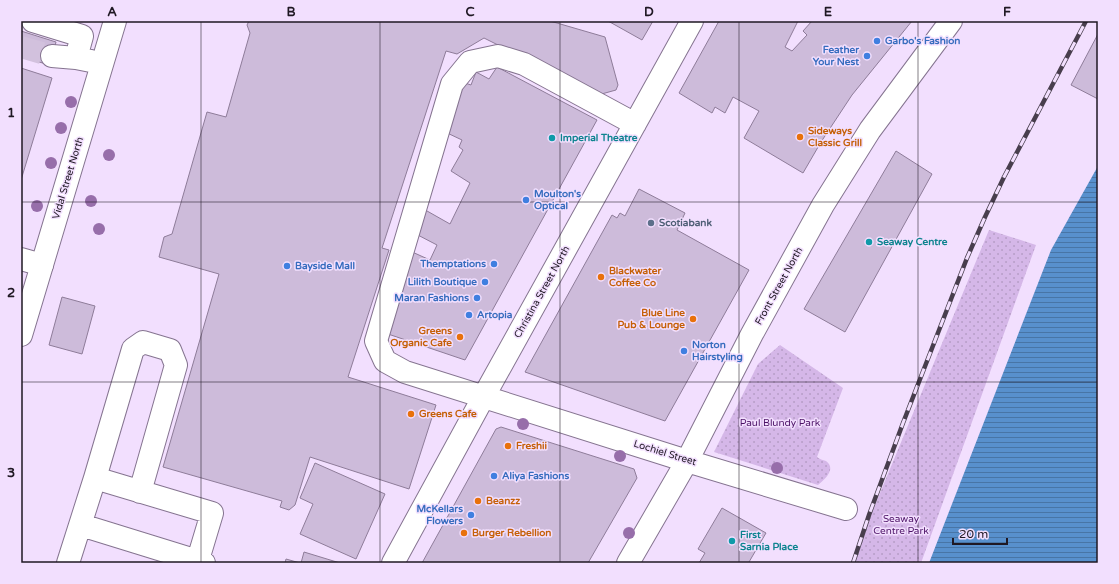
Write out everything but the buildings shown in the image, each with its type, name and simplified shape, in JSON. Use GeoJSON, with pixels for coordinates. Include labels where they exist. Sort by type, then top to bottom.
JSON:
{"type":"FeatureCollection","features":[{"type":"Feature","properties":{"kind":"street"},"geometry":{"type":"LineString","coordinates":[[33,21],[84,28],[76,58]]}},
{"type":"Feature","properties":{"kind":"street","name":"Vidal Street North"},"geometry":{"type":"LineString","coordinates":[[21,335],[115,21]]}},
{"type":"Feature","properties":{"kind":"street","name":"Christina Street North"},"geometry":{"type":"LineString","coordinates":[[393,563],[692,21]]}},
{"type":"Feature","properties":{"kind":"street","name":"Front Street North"},"geometry":{"type":"LineString","coordinates":[[628,563],[687,461],[752,334],[823,205],[870,130],[951,21]]}},
{"type":"Feature","properties":{"kind":"street"},"geometry":{"type":"LineString","coordinates":[[52,56],[76,58],[102,63]]}},
{"type":"Feature","properties":{"kind":"street","name":"Lochiel Street"},"geometry":{"type":"LineString","coordinates":[[635,124],[524,64],[498,56],[470,62],[452,84],[376,341],[385,361],[405,372],[687,461],[846,509]]}},
{"type":"Feature","properties":{"kind":"street"},"geometry":{"type":"LineString","coordinates":[[21,259],[42,265]]}},
{"type":"Feature","properties":{"kind":"street"},"geometry":{"type":"LineString","coordinates":[[68,563],[81,525],[133,349],[143,342],[170,350],[176,365],[140,492]]}},
{"type":"Feature","properties":{"kind":"street"},"geometry":{"type":"LineString","coordinates":[[81,525],[199,562],[212,513],[94,478]]}},
{"type":"Feature","properties":{"kind":"green space","name":"Seaway Centre Park"},"geometry":{"type":"Polygon","coordinates":[[[989,230],[1036,245],[921,563],[851,563],[989,230]]]}},
{"type":"Feature","properties":{"kind":"green space","name":"Paul Blundy Park"},"geometry":{"type":"Polygon","coordinates":[[[780,345],[843,388],[817,457],[829,464],[830,471],[818,485],[714,452],[758,364],[780,345]]]}},
{"type":"Feature","properties":{"kind":"water"},"geometry":{"type":"Polygon","coordinates":[[[1098,166],[1098,563],[929,563],[1051,250],[1098,166]]]}},
{"type":"Feature","properties":{"kind":"tunnel"},"geometry":{"type":"LineString","coordinates":[[21,47],[52,56]]}},
{"type":"Feature","properties":{"kind":"railway"},"geometry":{"type":"LineString","coordinates":[[853,563],[903,423],[967,258],[1004,177],[1086,21]]}},
{"type":"Feature","properties":{"kind":"place","name":"Garbo's Fashion"},"geometry":{"type":"Point","coordinates":[877,41]}},
{"type":"Feature","properties":{"kind":"place","name":"Feather Your Nest"},"geometry":{"type":"Point","coordinates":[867,56]}},
{"type":"Feature","properties":{"kind":"place","name":"Sideways Classic Grill"},"geometry":{"type":"Point","coordinates":[800,137]}},
{"type":"Feature","properties":{"kind":"place","name":"Imperial Theatre"},"geometry":{"type":"Point","coordinates":[552,138]}},
{"type":"Feature","properties":{"kind":"place","name":"Moulton's Optical"},"geometry":{"type":"Point","coordinates":[526,200]}},
{"type":"Feature","properties":{"kind":"place","name":"Scotiabank"},"geometry":{"type":"Point","coordinates":[651,223]}},
{"type":"Feature","properties":{"kind":"place","name":"Seaway Centre"},"geometry":{"type":"Point","coordinates":[869,242]}},
{"type":"Feature","properties":{"kind":"place","name":"Themptations"},"geometry":{"type":"Point","coordinates":[494,264]}},
{"type":"Feature","properties":{"kind":"place","name":"Bayside Mall"},"geometry":{"type":"Point","coordinates":[287,266]}},
{"type":"Feature","properties":{"kind":"place","name":"Blackwater Coffee Co"},"geometry":{"type":"Point","coordinates":[601,277]}},
{"type":"Feature","properties":{"kind":"place","name":"Lilith Boutique"},"geometry":{"type":"Point","coordinates":[485,282]}},
{"type":"Feature","properties":{"kind":"place","name":"Maran Fashions"},"geometry":{"type":"Point","coordinates":[477,298]}},
{"type":"Feature","properties":{"kind":"place","name":"Artopia"},"geometry":{"type":"Point","coordinates":[469,315]}},
{"type":"Feature","properties":{"kind":"place","name":"Blue Line Pub & Lounge"},"geometry":{"type":"Point","coordinates":[693,319]}},
{"type":"Feature","properties":{"kind":"place","name":"Greens Organic Cafe"},"geometry":{"type":"Point","coordinates":[460,337]}},
{"type":"Feature","properties":{"kind":"place","name":"Norton Hairstyling"},"geometry":{"type":"Point","coordinates":[684,351]}},
{"type":"Feature","properties":{"kind":"place","name":"Greens Cafe"},"geometry":{"type":"Point","coordinates":[411,414]}},
{"type":"Feature","properties":{"kind":"place","name":"Freshii"},"geometry":{"type":"Point","coordinates":[508,446]}},
{"type":"Feature","properties":{"kind":"place","name":"Aliya Fashions"},"geometry":{"type":"Point","coordinates":[494,476]}},
{"type":"Feature","properties":{"kind":"place","name":"Beanzz"},"geometry":{"type":"Point","coordinates":[478,501]}},
{"type":"Feature","properties":{"kind":"place","name":"McKellars Flowers"},"geometry":{"type":"Point","coordinates":[471,515]}},
{"type":"Feature","properties":{"kind":"place","name":"Burger Rebellion"},"geometry":{"type":"Point","coordinates":[464,533]}},
{"type":"Feature","properties":{"kind":"place","name":"First Sarnia Place"},"geometry":{"type":"Point","coordinates":[732,541]}}]}
